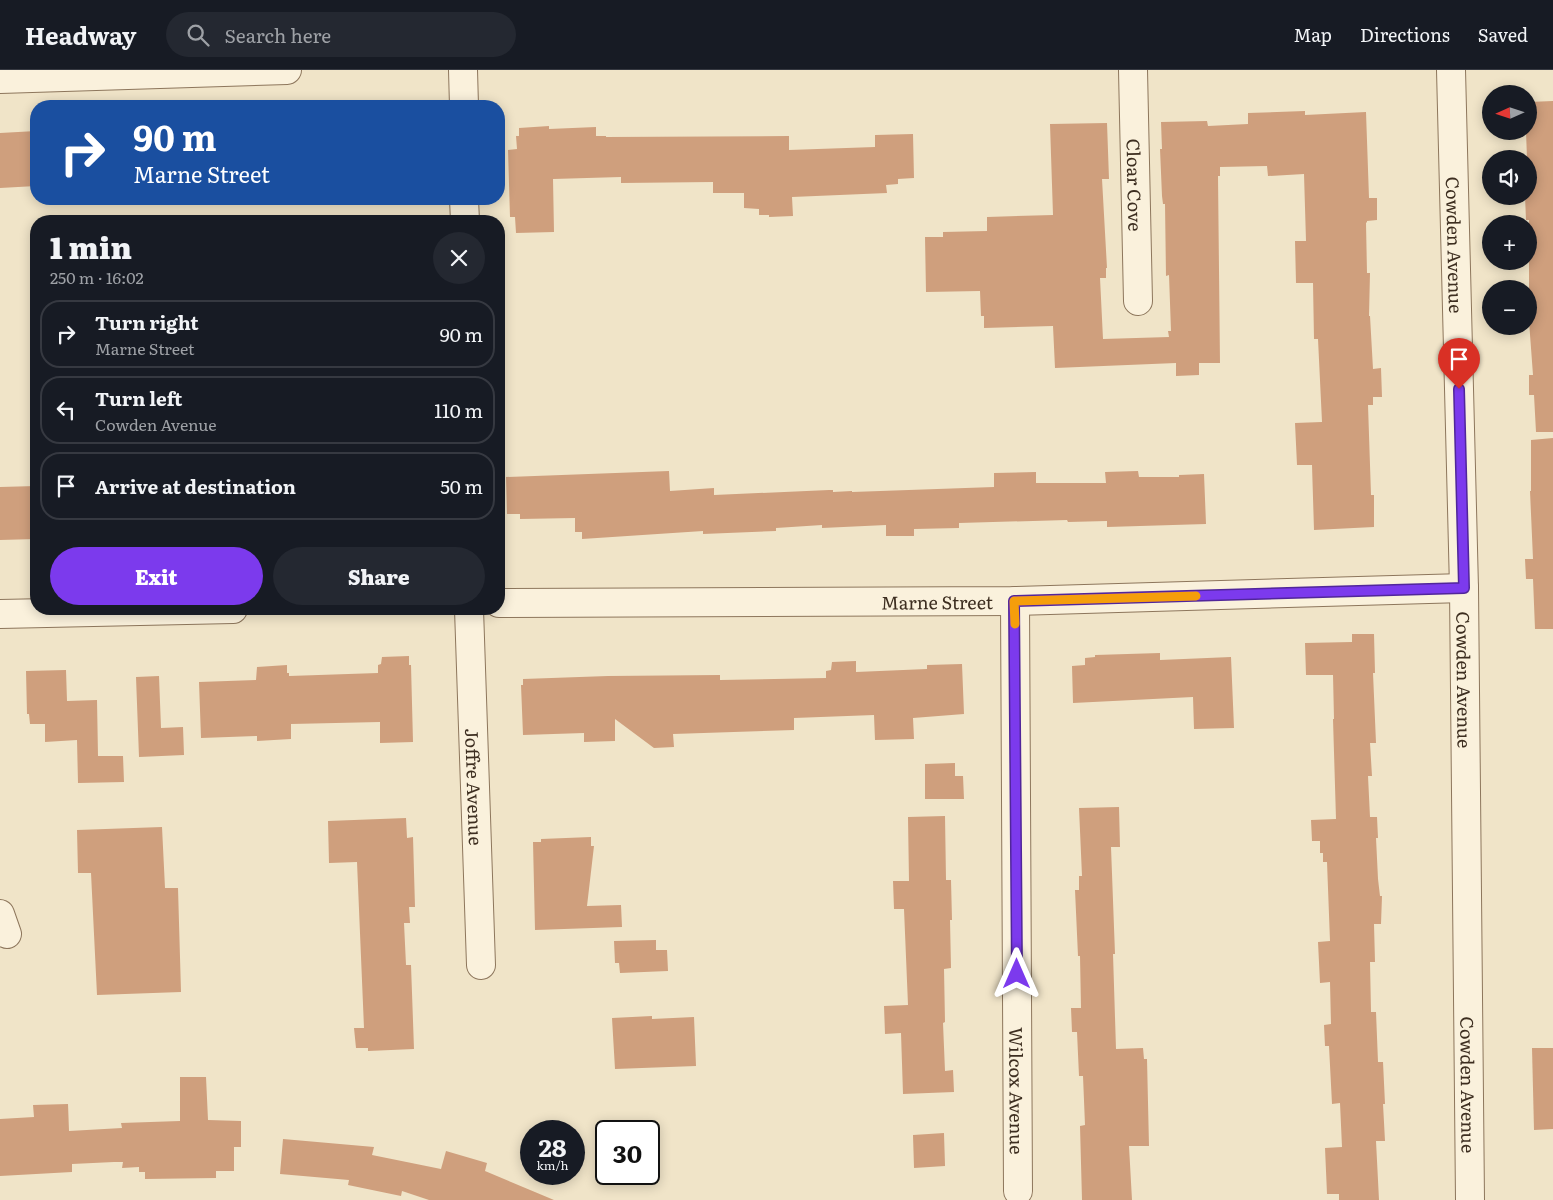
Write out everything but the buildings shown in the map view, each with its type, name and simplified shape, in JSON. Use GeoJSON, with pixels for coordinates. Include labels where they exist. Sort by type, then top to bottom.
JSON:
{"type":"FeatureCollection","features":[{"type":"Feature","properties":{"kind":"street"},"geometry":{"type":"LineString","coordinates":[[0,79],[288,70]]}},
{"type":"Feature","properties":{"kind":"street"},"geometry":{"type":"LineString","coordinates":[[463,70],[464,100]]}},
{"type":"Feature","properties":{"kind":"street","name":"Cloar Cove"},"geometry":{"type":"LineString","coordinates":[[1133,70],[1138,301]]}},
{"type":"Feature","properties":{"kind":"street","name":"Cowden Avenue"},"geometry":{"type":"LineString","coordinates":[[1451,70],[1464,588],[1470,1200]]}},
{"type":"Feature","properties":{"kind":"street","name":"Marne Street"},"geometry":{"type":"LineString","coordinates":[[505,603],[1014,601],[1464,588]]}},
{"type":"Feature","properties":{"kind":"street","name":"Wilcox Avenue"},"geometry":{"type":"LineString","coordinates":[[1014,601],[1018,1191]]}},
{"type":"Feature","properties":{"kind":"street"},"geometry":{"type":"LineString","coordinates":[[0,614],[30,613]]}},
{"type":"Feature","properties":{"kind":"street","name":"Joffre Avenue"},"geometry":{"type":"LineString","coordinates":[[469,615],[480,965]]}},
{"type":"Feature","properties":{"kind":"slow traffic"},"geometry":{"type":"LineString","coordinates":[[1015,624],[1014,601],[1196,596]]}},
{"type":"Feature","properties":{"kind":"route"},"geometry":{"type":"LineString","coordinates":[[1017,974],[1014,601],[1464,588],[1459,389]]}}]}
